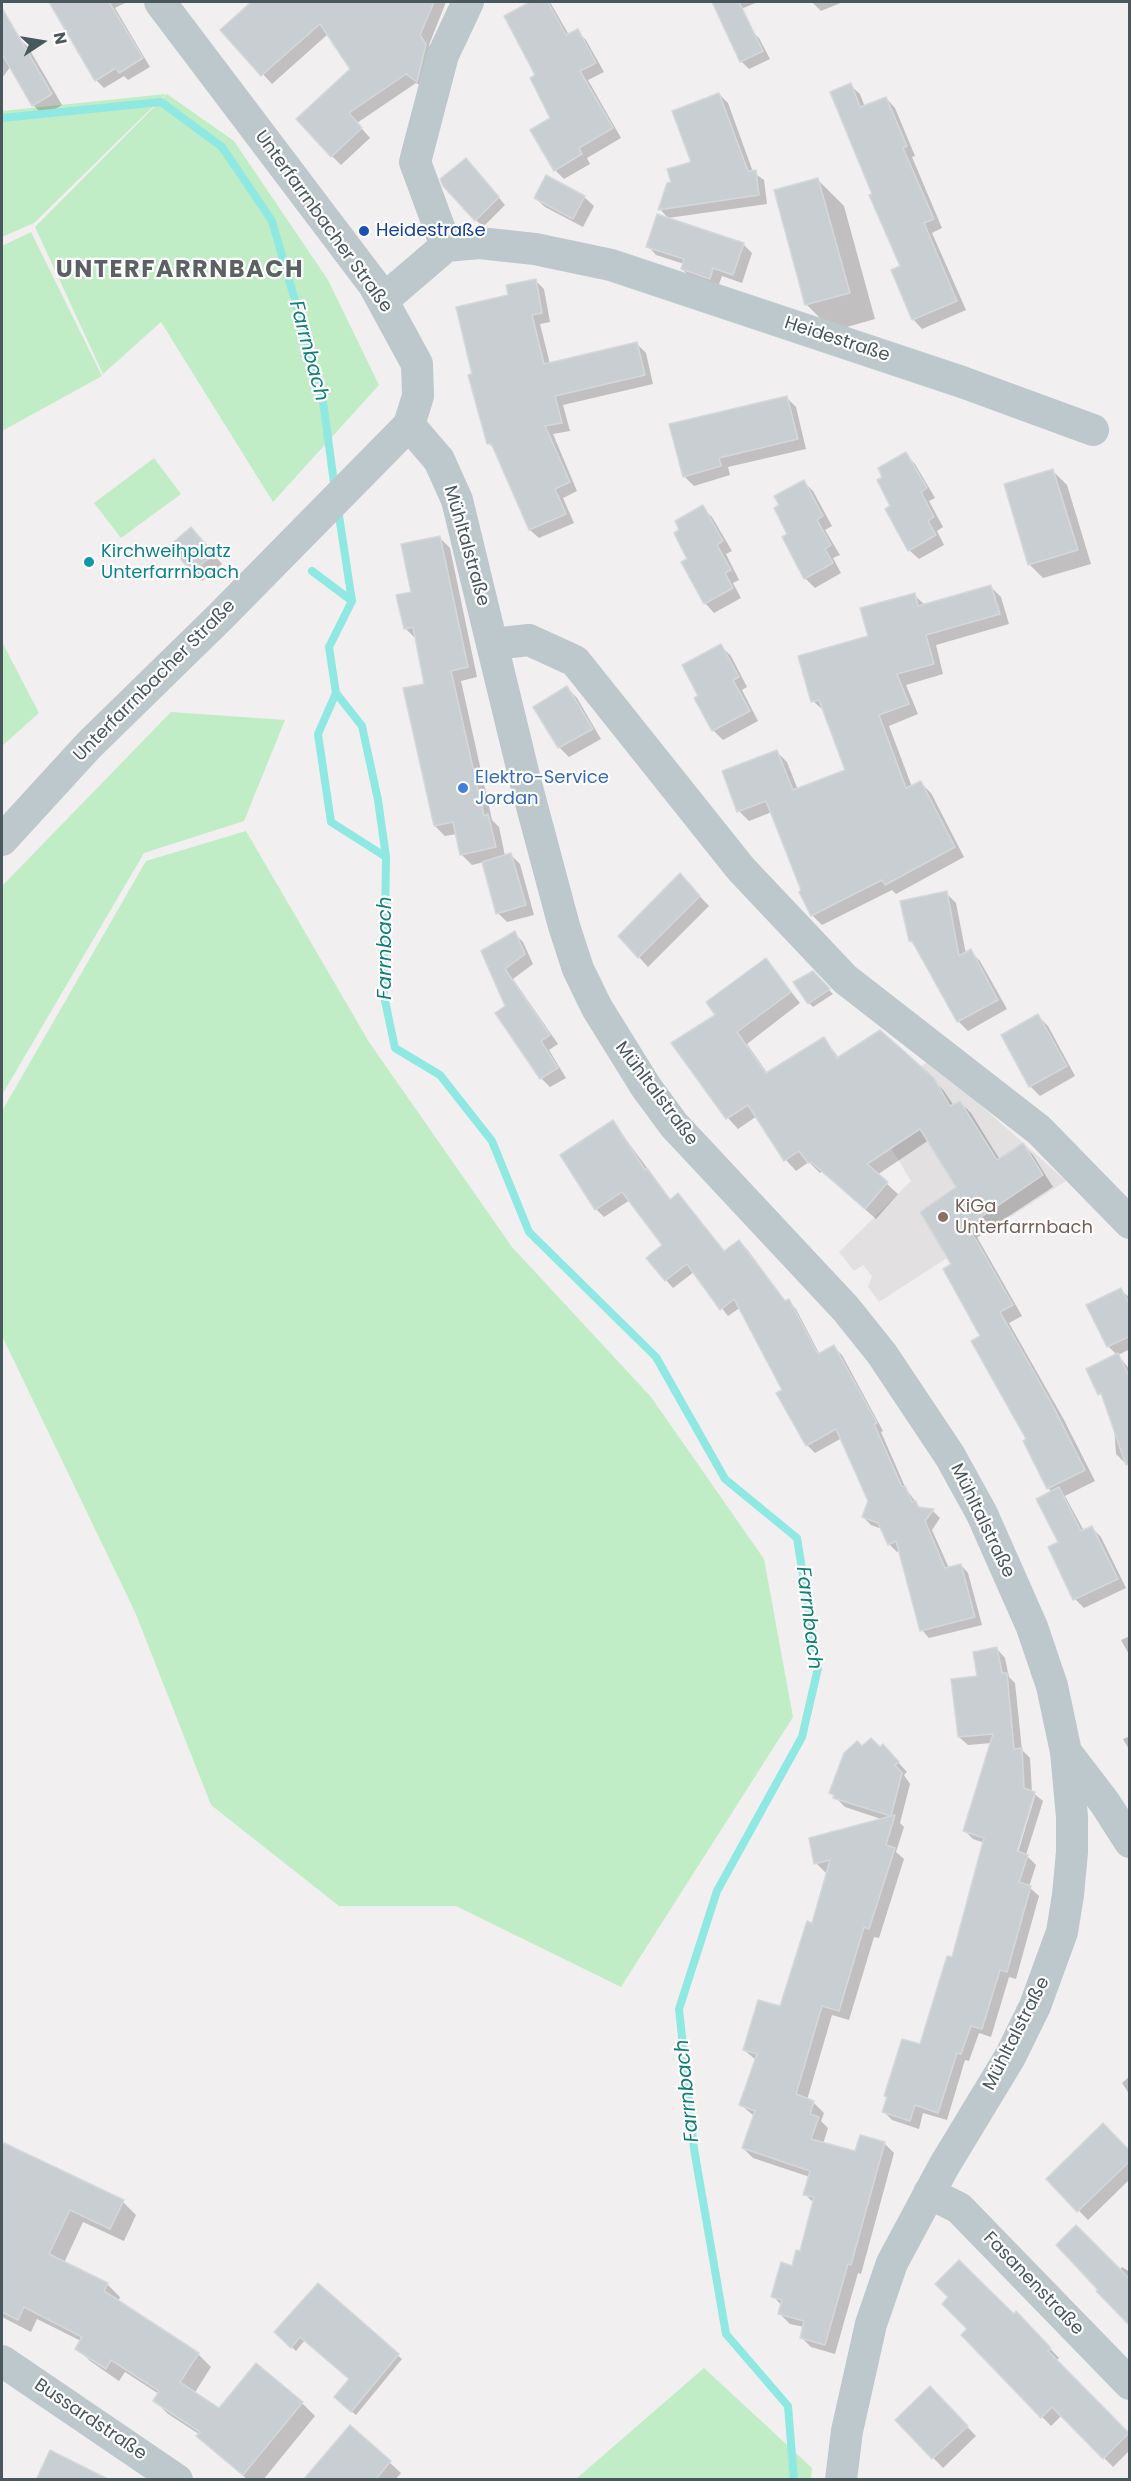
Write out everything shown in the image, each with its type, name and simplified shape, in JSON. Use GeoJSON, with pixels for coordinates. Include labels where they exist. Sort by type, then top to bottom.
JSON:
{"type":"FeatureCollection","features":[{"type":"Feature","properties":{"kind":"street","name":"Unterfarrnbacher Straße"},"geometry":{"type":"LineString","coordinates":[[2,840],[89,745],[258,578],[357,475],[410,425],[417,396],[417,364],[374,285],[160,2]]}},
{"type":"Feature","properties":{"kind":"street"},"geometry":{"type":"LineString","coordinates":[[382,300],[446,246],[415,162],[443,55],[468,2]]}},
{"type":"Feature","properties":{"kind":"street","name":"Heidestraße"},"geometry":{"type":"LineString","coordinates":[[446,246],[479,243],[535,249],[611,265],[962,382],[1093,430]]}},
{"type":"Feature","properties":{"kind":"street","name":"Mühltalstraße"},"geometry":{"type":"LineString","coordinates":[[410,425],[439,460],[457,500],[526,784],[564,926],[578,969],[597,1008],[646,1087],[674,1125],[868,1336],[896,1373],[950,1456],[982,1515],[1032,1627],[1052,1686],[1066,1752],[1072,1817],[1072,1852],[1062,1932],[1035,2006],[1010,2057],[929,2193],[892,2263],[871,2324],[847,2431],[841,2480]]}},
{"type":"Feature","properties":{"kind":"street"},"geometry":{"type":"LineString","coordinates":[[493,644],[529,640],[575,661],[741,869],[845,979],[1039,1130],[1130,1223]]}},
{"type":"Feature","properties":{"kind":"street"},"geometry":{"type":"LineString","coordinates":[[1066,1752],[1105,1803],[1130,1842]]}},
{"type":"Feature","properties":{"kind":"street","name":"Fasanenstraße"},"geometry":{"type":"LineString","coordinates":[[929,2193],[959,2208],[1130,2384]]}},
{"type":"Feature","properties":{"kind":"street","name":"Bussardstraße"},"geometry":{"type":"LineString","coordinates":[[3,2364],[177,2480]]}},
{"type":"Feature","properties":{"kind":"shaded area","name":"KiGa Unterfarrnbach"},"geometry":{"type":"Polygon","coordinates":[[[930,1060],[1066,1181],[879,1302],[868,1287],[872,1276],[863,1265],[854,1271],[839,1252],[911,1181],[865,1105],[930,1060]]]}},
{"type":"Feature","properties":{"kind":"green space"},"geometry":{"type":"Polygon","coordinates":[[[166,94],[34,223],[2,237],[2,111],[166,94]]]}},
{"type":"Feature","properties":{"kind":"green space"},"geometry":{"type":"Polygon","coordinates":[[[167,94],[234,141],[328,280],[379,385],[273,502],[161,322],[103,374],[35,227],[167,94]]]}},
{"type":"Feature","properties":{"kind":"green space"},"geometry":{"type":"Polygon","coordinates":[[[31,232],[102,376],[2,431],[2,246],[31,232]]]}},
{"type":"Feature","properties":{"kind":"green space"},"geometry":{"type":"Polygon","coordinates":[[[154,458],[181,494],[121,538],[94,503],[154,458]]]}},
{"type":"Feature","properties":{"kind":"green space"},"geometry":{"type":"Polygon","coordinates":[[[2,642],[39,713],[2,746],[2,642]]]}},
{"type":"Feature","properties":{"kind":"green space"},"geometry":{"type":"Polygon","coordinates":[[[171,712],[285,720],[244,821],[144,853],[2,1095],[2,886],[171,712]]]}},
{"type":"Feature","properties":{"kind":"green space"},"geometry":{"type":"Polygon","coordinates":[[[246,831],[369,1042],[512,1247],[651,1397],[764,1559],[793,1717],[621,1987],[456,1906],[339,1906],[211,1805],[135,1612],[2,1336],[2,1111],[146,861],[246,831]]]}},
{"type":"Feature","properties":{"kind":"green space"},"geometry":{"type":"Polygon","coordinates":[[[704,2368],[812,2468],[811,2479],[576,2479],[704,2368]]]}},
{"type":"Feature","properties":{"kind":"building"},"geometry":{"type":"Polygon","coordinates":[[[49,2],[109,2],[143,58],[119,73],[116,68],[95,81],[49,2]]]}},
{"type":"Feature","properties":{"kind":"building"},"geometry":{"type":"Polygon","coordinates":[[[251,2],[434,2],[420,35],[426,44],[417,82],[406,74],[349,113],[362,128],[331,157],[296,119],[350,69],[320,24],[261,76],[220,30],[251,2]]]}},
{"type":"Feature","properties":{"kind":"building"},"geometry":{"type":"Polygon","coordinates":[[[530,2],[548,2],[566,35],[578,29],[596,63],[580,71],[613,128],[579,148],[582,154],[554,171],[530,130],[550,118],[530,78],[535,75],[504,16],[530,2]]]}},
{"type":"Feature","properties":{"kind":"building"},"geometry":{"type":"Polygon","coordinates":[[[712,2],[739,2],[763,51],[740,62],[712,2]]]}},
{"type":"Feature","properties":{"kind":"building"},"geometry":{"type":"Polygon","coordinates":[[[2,8],[52,94],[32,106],[2,54],[2,8]]]}},
{"type":"Feature","properties":{"kind":"building"},"geometry":{"type":"Polygon","coordinates":[[[851,83],[860,107],[886,97],[907,146],[903,148],[934,219],[924,223],[957,301],[912,320],[891,270],[900,266],[869,195],[872,194],[830,92],[851,83]]]}},
{"type":"Feature","properties":{"kind":"building"},"geometry":{"type":"Polygon","coordinates":[[[719,93],[748,171],[756,170],[759,195],[658,210],[667,183],[671,182],[667,169],[691,162],[672,111],[719,93]]]}},
{"type":"Feature","properties":{"kind":"building"},"geometry":{"type":"Polygon","coordinates":[[[466,158],[499,197],[475,221],[443,186],[440,179],[466,158]]]}},
{"type":"Feature","properties":{"kind":"building"},"geometry":{"type":"Polygon","coordinates":[[[546,175],[585,196],[573,219],[534,198],[546,175]]]}},
{"type":"Feature","properties":{"kind":"building"},"geometry":{"type":"Polygon","coordinates":[[[818,178],[850,293],[805,305],[774,190],[818,178]]]}},
{"type":"Feature","properties":{"kind":"building"},"geometry":{"type":"Polygon","coordinates":[[[657,214],[744,243],[733,275],[713,268],[710,279],[681,269],[684,259],[646,247],[657,214]]]}},
{"type":"Feature","properties":{"kind":"building"},"geometry":{"type":"Polygon","coordinates":[[[536,279],[542,313],[532,315],[544,364],[637,342],[645,375],[555,396],[562,423],[545,426],[570,482],[555,489],[566,514],[529,530],[491,443],[487,444],[468,375],[472,374],[456,307],[508,295],[506,285],[536,279]]]}},
{"type":"Feature","properties":{"kind":"building"},"geometry":{"type":"Polygon","coordinates":[[[787,396],[798,439],[719,458],[721,466],[683,477],[669,424],[787,396]]]}},
{"type":"Feature","properties":{"kind":"building"},"geometry":{"type":"Polygon","coordinates":[[[906,452],[927,488],[921,492],[934,517],[928,521],[936,535],[908,551],[885,509],[890,506],[877,480],[882,477],[878,468],[906,452]]]}},
{"type":"Feature","properties":{"kind":"building"},"geometry":{"type":"Polygon","coordinates":[[[1053,469],[1078,550],[1028,565],[1004,484],[1053,469]]]}},
{"type":"Feature","properties":{"kind":"building"},"geometry":{"type":"Polygon","coordinates":[[[804,480],[823,516],[817,520],[831,545],[825,549],[833,563],[804,579],[782,537],[787,534],[774,508],[779,505],[774,496],[804,480]]]}},
{"type":"Feature","properties":{"kind":"building"},"geometry":{"type":"Polygon","coordinates":[[[703,505],[723,541],[717,545],[731,570],[725,573],[733,588],[704,604],[681,562],[687,559],[674,533],[679,530],[675,521],[703,505]]]}},
{"type":"Feature","properties":{"kind":"building"},"geometry":{"type":"Polygon","coordinates":[[[191,527],[214,554],[192,572],[169,546],[191,527]]]}},
{"type":"Feature","properties":{"kind":"building"},"geometry":{"type":"Polygon","coordinates":[[[440,536],[468,667],[451,671],[484,816],[488,814],[496,847],[460,855],[453,822],[434,826],[403,688],[424,684],[413,627],[404,629],[396,595],[411,592],[401,544],[440,536]]]}},
{"type":"Feature","properties":{"kind":"building"},"geometry":{"type":"Polygon","coordinates":[[[991,585],[1000,614],[926,635],[934,664],[897,674],[909,704],[879,715],[906,788],[921,781],[955,847],[885,885],[882,880],[811,916],[799,892],[801,890],[766,801],[737,812],[722,771],[777,750],[793,790],[845,770],[819,700],[811,702],[798,656],[868,636],[860,608],[915,593],[918,606],[991,585]]]}},
{"type":"Feature","properties":{"kind":"building"},"geometry":{"type":"Polygon","coordinates":[[[721,644],[739,677],[733,680],[750,711],[712,731],[694,698],[698,696],[682,665],[721,644]]]}},
{"type":"Feature","properties":{"kind":"building"},"geometry":{"type":"Polygon","coordinates":[[[567,686],[593,729],[558,748],[533,707],[567,686]]]}},
{"type":"Feature","properties":{"kind":"building"},"geometry":{"type":"Polygon","coordinates":[[[511,853],[526,905],[496,914],[482,862],[511,853]]]}},
{"type":"Feature","properties":{"kind":"building"},"geometry":{"type":"Polygon","coordinates":[[[680,873],[700,896],[638,958],[618,936],[680,873]]]}},
{"type":"Feature","properties":{"kind":"building"},"geometry":{"type":"Polygon","coordinates":[[[947,891],[959,956],[971,949],[998,1000],[957,1022],[912,941],[909,941],[900,901],[947,891]]]}},
{"type":"Feature","properties":{"kind":"building"},"geometry":{"type":"Polygon","coordinates":[[[515,931],[525,954],[505,969],[550,1035],[541,1041],[558,1068],[540,1079],[495,1013],[505,1006],[481,951],[515,931]]]}},
{"type":"Feature","properties":{"kind":"building"},"geometry":{"type":"Polygon","coordinates":[[[766,958],[791,992],[737,1032],[766,1073],[824,1037],[837,1058],[880,1030],[934,1078],[950,1106],[960,1101],[997,1160],[1023,1143],[1043,1175],[968,1226],[1013,1305],[1000,1312],[1053,1406],[1085,1470],[1047,1489],[1023,1441],[1026,1439],[971,1341],[980,1336],[943,1269],[951,1264],[920,1212],[956,1187],[920,1129],[867,1164],[888,1182],[865,1209],[811,1162],[808,1163],[799,1151],[784,1161],[748,1105],[726,1119],[671,1043],[715,1015],[706,1002],[766,958]]]}},
{"type":"Feature","properties":{"kind":"building"},"geometry":{"type":"Polygon","coordinates":[[[813,971],[830,989],[808,1004],[793,982],[813,971]]]}},
{"type":"Feature","properties":{"kind":"building"},"geometry":{"type":"Polygon","coordinates":[[[1038,1014],[1067,1066],[1029,1087],[1001,1035],[1038,1014]]]}},
{"type":"Feature","properties":{"kind":"building"},"geometry":{"type":"Polygon","coordinates":[[[613,1120],[645,1170],[647,1168],[670,1200],[678,1193],[724,1251],[739,1240],[785,1301],[789,1299],[818,1354],[834,1345],[877,1423],[874,1424],[902,1487],[905,1486],[912,1502],[916,1501],[918,1507],[934,1509],[925,1521],[945,1568],[961,1564],[975,1617],[920,1631],[896,1541],[888,1545],[878,1523],[862,1517],[868,1501],[836,1429],[806,1446],[776,1393],[782,1390],[734,1299],[720,1310],[687,1264],[665,1281],[646,1258],[662,1245],[622,1192],[595,1210],[560,1155],[613,1120]]]}},
{"type":"Feature","properties":{"kind":"building"},"geometry":{"type":"Polygon","coordinates":[[[1121,1288],[1130,1305],[1130,1336],[1107,1347],[1086,1305],[1121,1288]]]}},
{"type":"Feature","properties":{"kind":"building"},"geometry":{"type":"Polygon","coordinates":[[[1118,1353],[1130,1378],[1130,1464],[1126,1465],[1101,1393],[1098,1395],[1086,1369],[1118,1353]]]}},
{"type":"Feature","properties":{"kind":"building"},"geometry":{"type":"Polygon","coordinates":[[[1059,1487],[1081,1531],[1092,1526],[1118,1579],[1073,1600],[1048,1547],[1058,1542],[1036,1499],[1059,1487]]]}},
{"type":"Feature","properties":{"kind":"building"},"geometry":{"type":"Polygon","coordinates":[[[997,1647],[1002,1673],[1007,1673],[1014,1749],[1022,1748],[1024,1788],[1035,1792],[1017,1851],[1028,1855],[1019,1882],[1031,1886],[1007,1972],[1000,1970],[982,2029],[971,2026],[961,2054],[957,2053],[938,2113],[915,2105],[910,2121],[882,2112],[887,2097],[884,2096],[902,2039],[920,2044],[947,1956],[952,1957],[984,1838],[963,1831],[993,1734],[958,1737],[951,1679],[977,1676],[973,1652],[997,1647]]]}},
{"type":"Feature","properties":{"kind":"building"},"geometry":{"type":"Polygon","coordinates":[[[871,1738],[880,1747],[883,1744],[899,1762],[895,1765],[902,1773],[891,1816],[833,1798],[834,1795],[829,1793],[844,1753],[857,1741],[862,1746],[871,1738]]]}},
{"type":"Feature","properties":{"kind":"building"},"geometry":{"type":"Polygon","coordinates":[[[895,1815],[886,1845],[895,1848],[869,1929],[864,1927],[839,2011],[822,2006],[796,2094],[814,2101],[810,2114],[819,2117],[811,2139],[855,2151],[860,2135],[885,2142],[851,2265],[848,2264],[825,2345],[800,2338],[804,2321],[778,2314],[782,2300],[771,2297],[781,2262],[792,2266],[796,2250],[800,2251],[814,2197],[803,2195],[810,2171],[742,2148],[755,2111],[739,2105],[757,2054],[743,2050],[758,2000],[780,2006],[807,1921],[812,1923],[830,1860],[814,1864],[809,1838],[895,1815]]]}},
{"type":"Feature","properties":{"kind":"building"},"geometry":{"type":"Polygon","coordinates":[[[1103,2123],[1130,2151],[1130,2161],[1077,2212],[1046,2179],[1103,2123]]]}},
{"type":"Feature","properties":{"kind":"building"},"geometry":{"type":"Polygon","coordinates":[[[2,2142],[124,2200],[110,2229],[70,2210],[49,2254],[108,2283],[104,2291],[199,2353],[180,2382],[219,2408],[256,2363],[303,2402],[243,2475],[196,2436],[200,2432],[153,2401],[159,2391],[111,2360],[106,2369],[75,2349],[82,2337],[24,2307],[18,2320],[2,2312],[2,2142]]]}},
{"type":"Feature","properties":{"kind":"building"},"geometry":{"type":"Polygon","coordinates":[[[1076,2225],[1130,2279],[1130,2326],[1056,2245],[1076,2225]]]}},
{"type":"Feature","properties":{"kind":"building"},"geometry":{"type":"Polygon","coordinates":[[[959,2260],[1014,2314],[1016,2311],[1051,2348],[1048,2351],[1129,2433],[1103,2459],[1052,2407],[1041,2418],[961,2335],[967,2329],[942,2304],[948,2297],[935,2284],[959,2260]]]}},
{"type":"Feature","properties":{"kind":"building"},"geometry":{"type":"Polygon","coordinates":[[[318,2283],[399,2354],[351,2412],[334,2397],[349,2379],[300,2337],[291,2348],[274,2332],[318,2283]]]}},
{"type":"Feature","properties":{"kind":"building"},"geometry":{"type":"Polygon","coordinates":[[[930,2386],[968,2426],[932,2459],[895,2420],[930,2386]]]}},
{"type":"Feature","properties":{"kind":"building"},"geometry":{"type":"Polygon","coordinates":[[[350,2425],[391,2461],[375,2480],[303,2480],[350,2425]]]}},
{"type":"Feature","properties":{"kind":"building"},"geometry":{"type":"Polygon","coordinates":[[[50,2450],[110,2480],[36,2480],[50,2450]]]}},
{"type":"Feature","properties":{"kind":"waterway","name":"Farrnbach"},"geometry":{"type":"LineString","coordinates":[[2,118],[161,102],[222,147],[272,221],[322,394],[335,490]]}},
{"type":"Feature","properties":{"kind":"waterway","name":"Farrnbach"},"geometry":{"type":"LineString","coordinates":[[338,509],[352,601],[329,647],[336,693],[362,726],[378,800],[386,857],[384,996],[395,1048],[440,1075],[492,1141],[529,1232],[656,1357],[725,1479],[797,1538],[818,1668],[802,1737],[717,1891],[679,2009],[694,2149],[726,2334],[788,2406],[794,2480]]}},
{"type":"Feature","properties":{"kind":"waterway"},"geometry":{"type":"LineString","coordinates":[[312,571],[352,601]]}},
{"type":"Feature","properties":{"kind":"waterway","name":"Farrnbach"},"geometry":{"type":"LineString","coordinates":[[336,693],[318,734],[331,822],[386,857]]}},
{"type":"Feature","properties":{"kind":"place","name":"Heidestraße"},"geometry":{"type":"Point","coordinates":[364,231]}},
{"type":"Feature","properties":{"kind":"place","name":"Kirchweihplatz Unterfarrnbach"},"geometry":{"type":"Point","coordinates":[89,562]}},
{"type":"Feature","properties":{"kind":"place","name":"Elektro-Service Jordan"},"geometry":{"type":"Point","coordinates":[463,788]}},
{"type":"Feature","properties":{"kind":"place","name":"KiGa Unterfarrnbach"},"geometry":{"type":"Point","coordinates":[943,1217]}},
{"type":"Feature","properties":{"kind":"district","name":"UNTERFARRNBACH"},"geometry":{"type":"Point","coordinates":[180,271]}}]}
